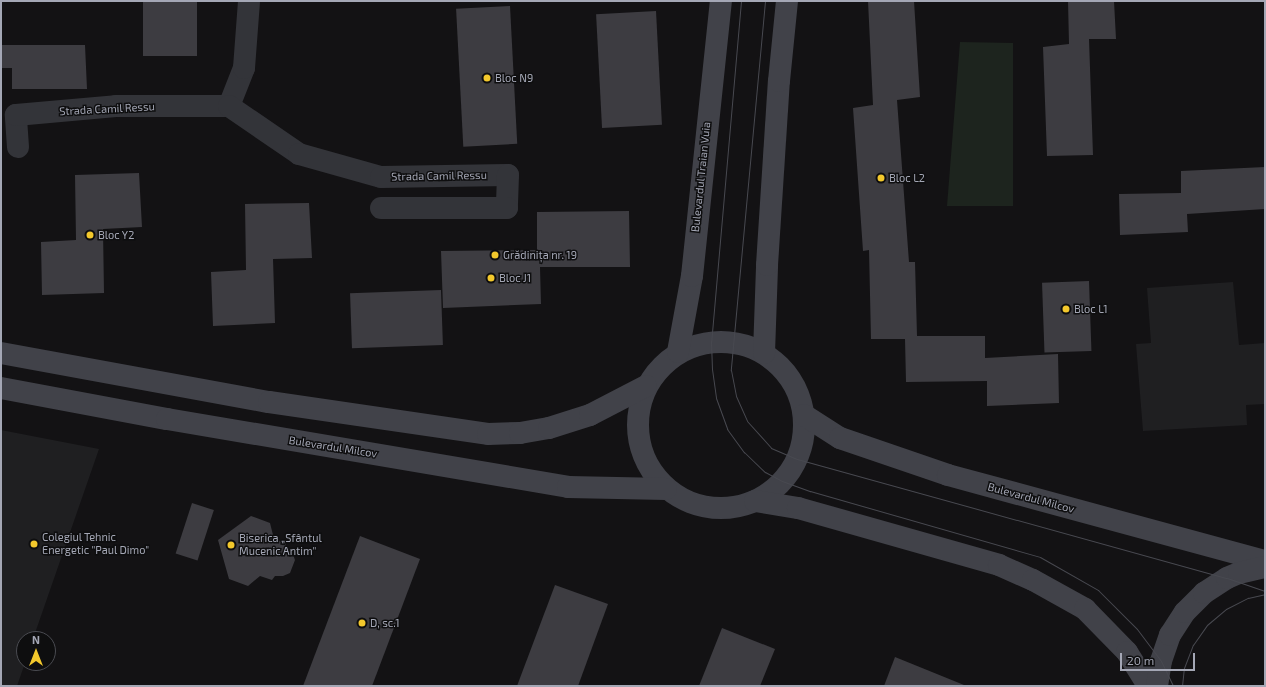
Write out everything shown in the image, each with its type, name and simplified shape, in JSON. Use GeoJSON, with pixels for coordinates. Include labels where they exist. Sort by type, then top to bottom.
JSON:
{"type":"FeatureCollection","features":[{"type":"Feature","properties":{"kind":"main road","name":"Bulevardul Traian Vuia"},"geometry":{"type":"LineString","coordinates":[[678,352],[692,276],[708,109],[721,1]]}},
{"type":"Feature","properties":{"kind":"main road"},"geometry":{"type":"LineString","coordinates":[[764,353],[768,249],[779,88],[787,1]]}},
{"type":"Feature","properties":{"kind":"main road"},"geometry":{"type":"LineString","coordinates":[[734,342],[764,353],[784,370],[798,392],[804,415],[804,430],[797,459],[782,481],[770,492],[755,501],[732,508],[708,508],[686,501],[666,489],[648,467],[638,441],[637,413],[646,386],[664,362],[678,352],[696,344],[734,342]]}},
{"type":"Feature","properties":{"kind":"main road"},"geometry":{"type":"LineString","coordinates":[[1,353],[269,402],[488,434],[520,433],[549,428],[590,415],[646,386]]}},
{"type":"Feature","properties":{"kind":"main road","name":"Bulevardul Milcov"},"geometry":{"type":"LineString","coordinates":[[1,388],[167,419],[568,487],[666,489]]}},
{"type":"Feature","properties":{"kind":"main road","name":"Bulevardul Milcov"},"geometry":{"type":"LineString","coordinates":[[804,415],[840,438],[948,475],[1265,561]]}},
{"type":"Feature","properties":{"kind":"main road"},"geometry":{"type":"LineString","coordinates":[[755,501],[798,508],[880,531],[999,565],[1033,580],[1084,609],[1127,652],[1148,686]]}},
{"type":"Feature","properties":{"kind":"main road"},"geometry":{"type":"LineString","coordinates":[[1157,686],[1161,661],[1170,635],[1185,612],[1204,593],[1227,578],[1239,572],[1265,567]]}},
{"type":"Feature","properties":{"kind":"street"},"geometry":{"type":"LineString","coordinates":[[229,106],[244,68],[249,1]]}},
{"type":"Feature","properties":{"kind":"street","name":"Strada Camil Ressu"},"geometry":{"type":"LineString","coordinates":[[18,147],[16,116],[116,106],[229,106],[299,154],[381,177],[508,175],[507,208],[381,208]]}},
{"type":"Feature","properties":{"kind":"shaded area"},"geometry":{"type":"Polygon","coordinates":[[[960,42],[1013,43],[1013,206],[947,206],[960,42]]]}},
{"type":"Feature","properties":{"kind":"shaded area"},"geometry":{"type":"Polygon","coordinates":[[[1233,282],[1239,345],[1265,343],[1265,404],[1246,405],[1247,425],[1143,431],[1136,344],[1151,343],[1147,288],[1233,282]]]}},
{"type":"Feature","properties":{"kind":"shaded area","name":"Colegiul Tehnic Energetic \"Paul Dimo\""},"geometry":{"type":"Polygon","coordinates":[[[1,430],[99,449],[36,631],[16,631],[16,671],[22,671],[17,686],[1,686],[1,430]]]}},
{"type":"Feature","properties":{"kind":"building"},"geometry":{"type":"Polygon","coordinates":[[[143,1],[197,1],[197,56],[143,56],[143,1]]]}},
{"type":"Feature","properties":{"kind":"building"},"geometry":{"type":"Polygon","coordinates":[[[868,1],[914,1],[920,97],[897,100],[909,262],[915,262],[917,336],[985,336],[985,358],[1058,354],[1059,403],[987,406],[987,381],[906,382],[905,339],[871,339],[869,250],[863,251],[853,108],[873,105],[868,1]]]}},
{"type":"Feature","properties":{"kind":"building"},"geometry":{"type":"Polygon","coordinates":[[[1068,1],[1114,1],[1116,39],[1089,39],[1093,155],[1047,156],[1043,47],[1069,44],[1068,1]]]}},
{"type":"Feature","properties":{"kind":"building","name":"Bloc N9"},"geometry":{"type":"Polygon","coordinates":[[[510,6],[517,144],[463,147],[456,9],[510,6]]]}},
{"type":"Feature","properties":{"kind":"building"},"geometry":{"type":"Polygon","coordinates":[[[656,11],[662,125],[602,128],[596,14],[656,11]]]}},
{"type":"Feature","properties":{"kind":"building"},"geometry":{"type":"Polygon","coordinates":[[[1,45],[85,45],[87,89],[12,89],[12,68],[1,68],[1,45]]]}},
{"type":"Feature","properties":{"kind":"building"},"geometry":{"type":"Polygon","coordinates":[[[1265,167],[1265,209],[1187,214],[1188,232],[1120,235],[1119,194],[1181,193],[1181,171],[1265,167]]]}},
{"type":"Feature","properties":{"kind":"building","name":"Bloc Y2"},"geometry":{"type":"Polygon","coordinates":[[[139,173],[142,227],[103,229],[104,293],[42,295],[41,242],[76,240],[75,175],[139,173]]]}},
{"type":"Feature","properties":{"kind":"building"},"geometry":{"type":"Polygon","coordinates":[[[309,203],[312,258],[273,259],[275,323],[213,326],[211,272],[246,270],[245,204],[309,203]]]}},
{"type":"Feature","properties":{"kind":"building","name":"Bloc J1"},"geometry":{"type":"Polygon","coordinates":[[[629,211],[630,267],[540,267],[541,304],[443,308],[441,251],[537,250],[537,212],[629,211]]]}},
{"type":"Feature","properties":{"kind":"building"},"geometry":{"type":"Polygon","coordinates":[[[1089,281],[1091,351],[1044,353],[1042,283],[1089,281]]]}},
{"type":"Feature","properties":{"kind":"building"},"geometry":{"type":"Polygon","coordinates":[[[441,290],[443,345],[352,348],[350,293],[441,290]]]}},
{"type":"Feature","properties":{"kind":"building"},"geometry":{"type":"Polygon","coordinates":[[[192,503],[214,510],[197,561],[176,553],[192,503]]]}},
{"type":"Feature","properties":{"kind":"building","name":"Biserica „Sfântul Mucenic Antim\""},"geometry":{"type":"Polygon","coordinates":[[[251,516],[270,523],[274,539],[286,543],[285,547],[292,552],[295,560],[290,573],[283,576],[275,576],[272,580],[260,576],[248,586],[229,579],[218,540],[251,516]]]}},
{"type":"Feature","properties":{"kind":"building","name":"D, sc.1"},"geometry":{"type":"Polygon","coordinates":[[[360,536],[420,559],[372,686],[303,686],[360,536]]]}},
{"type":"Feature","properties":{"kind":"building"},"geometry":{"type":"Polygon","coordinates":[[[555,585],[608,604],[578,686],[517,686],[555,585]]]}},
{"type":"Feature","properties":{"kind":"building"},"geometry":{"type":"Polygon","coordinates":[[[722,628],[775,649],[760,686],[699,686],[722,628]]]}},
{"type":"Feature","properties":{"kind":"building"},"geometry":{"type":"Polygon","coordinates":[[[895,657],[964,685],[964,686],[884,686],[895,657]]]}},
{"type":"Feature","properties":{"kind":"tram line"},"geometry":{"type":"LineString","coordinates":[[741,1],[711,341],[712,369],[716,398],[727,429],[744,452],[765,472],[782,481],[810,491],[1040,557],[1098,590],[1137,629],[1161,661],[1173,686]]}},
{"type":"Feature","properties":{"kind":"tram line"},"geometry":{"type":"LineString","coordinates":[[765,1],[731,370],[736,396],[747,421],[771,448],[797,459],[1227,578],[1265,591]]}},
{"type":"Feature","properties":{"kind":"tram line"},"geometry":{"type":"LineString","coordinates":[[1182,686],[1184,668],[1193,645],[1207,625],[1226,609],[1248,598],[1265,594]]}},
{"type":"Feature","properties":{"kind":"place","name":"Bloc N9"},"geometry":{"type":"Point","coordinates":[487,78]}},
{"type":"Feature","properties":{"kind":"place","name":"Bloc L2"},"geometry":{"type":"Point","coordinates":[881,178]}},
{"type":"Feature","properties":{"kind":"place","name":"Bloc Y2"},"geometry":{"type":"Point","coordinates":[90,235]}},
{"type":"Feature","properties":{"kind":"place","name":"Grădinița nr. 19"},"geometry":{"type":"Point","coordinates":[495,255]}},
{"type":"Feature","properties":{"kind":"place","name":"Bloc J1"},"geometry":{"type":"Point","coordinates":[491,278]}},
{"type":"Feature","properties":{"kind":"place","name":"Bloc L1"},"geometry":{"type":"Point","coordinates":[1066,309]}},
{"type":"Feature","properties":{"kind":"place","name":"Colegiul Tehnic Energetic \"Paul Dimo\""},"geometry":{"type":"Point","coordinates":[34,544]}},
{"type":"Feature","properties":{"kind":"place","name":"Biserica „Sfântul Mucenic Antim\""},"geometry":{"type":"Point","coordinates":[231,545]}},
{"type":"Feature","properties":{"kind":"place","name":"D, sc.1"},"geometry":{"type":"Point","coordinates":[362,623]}}]}
